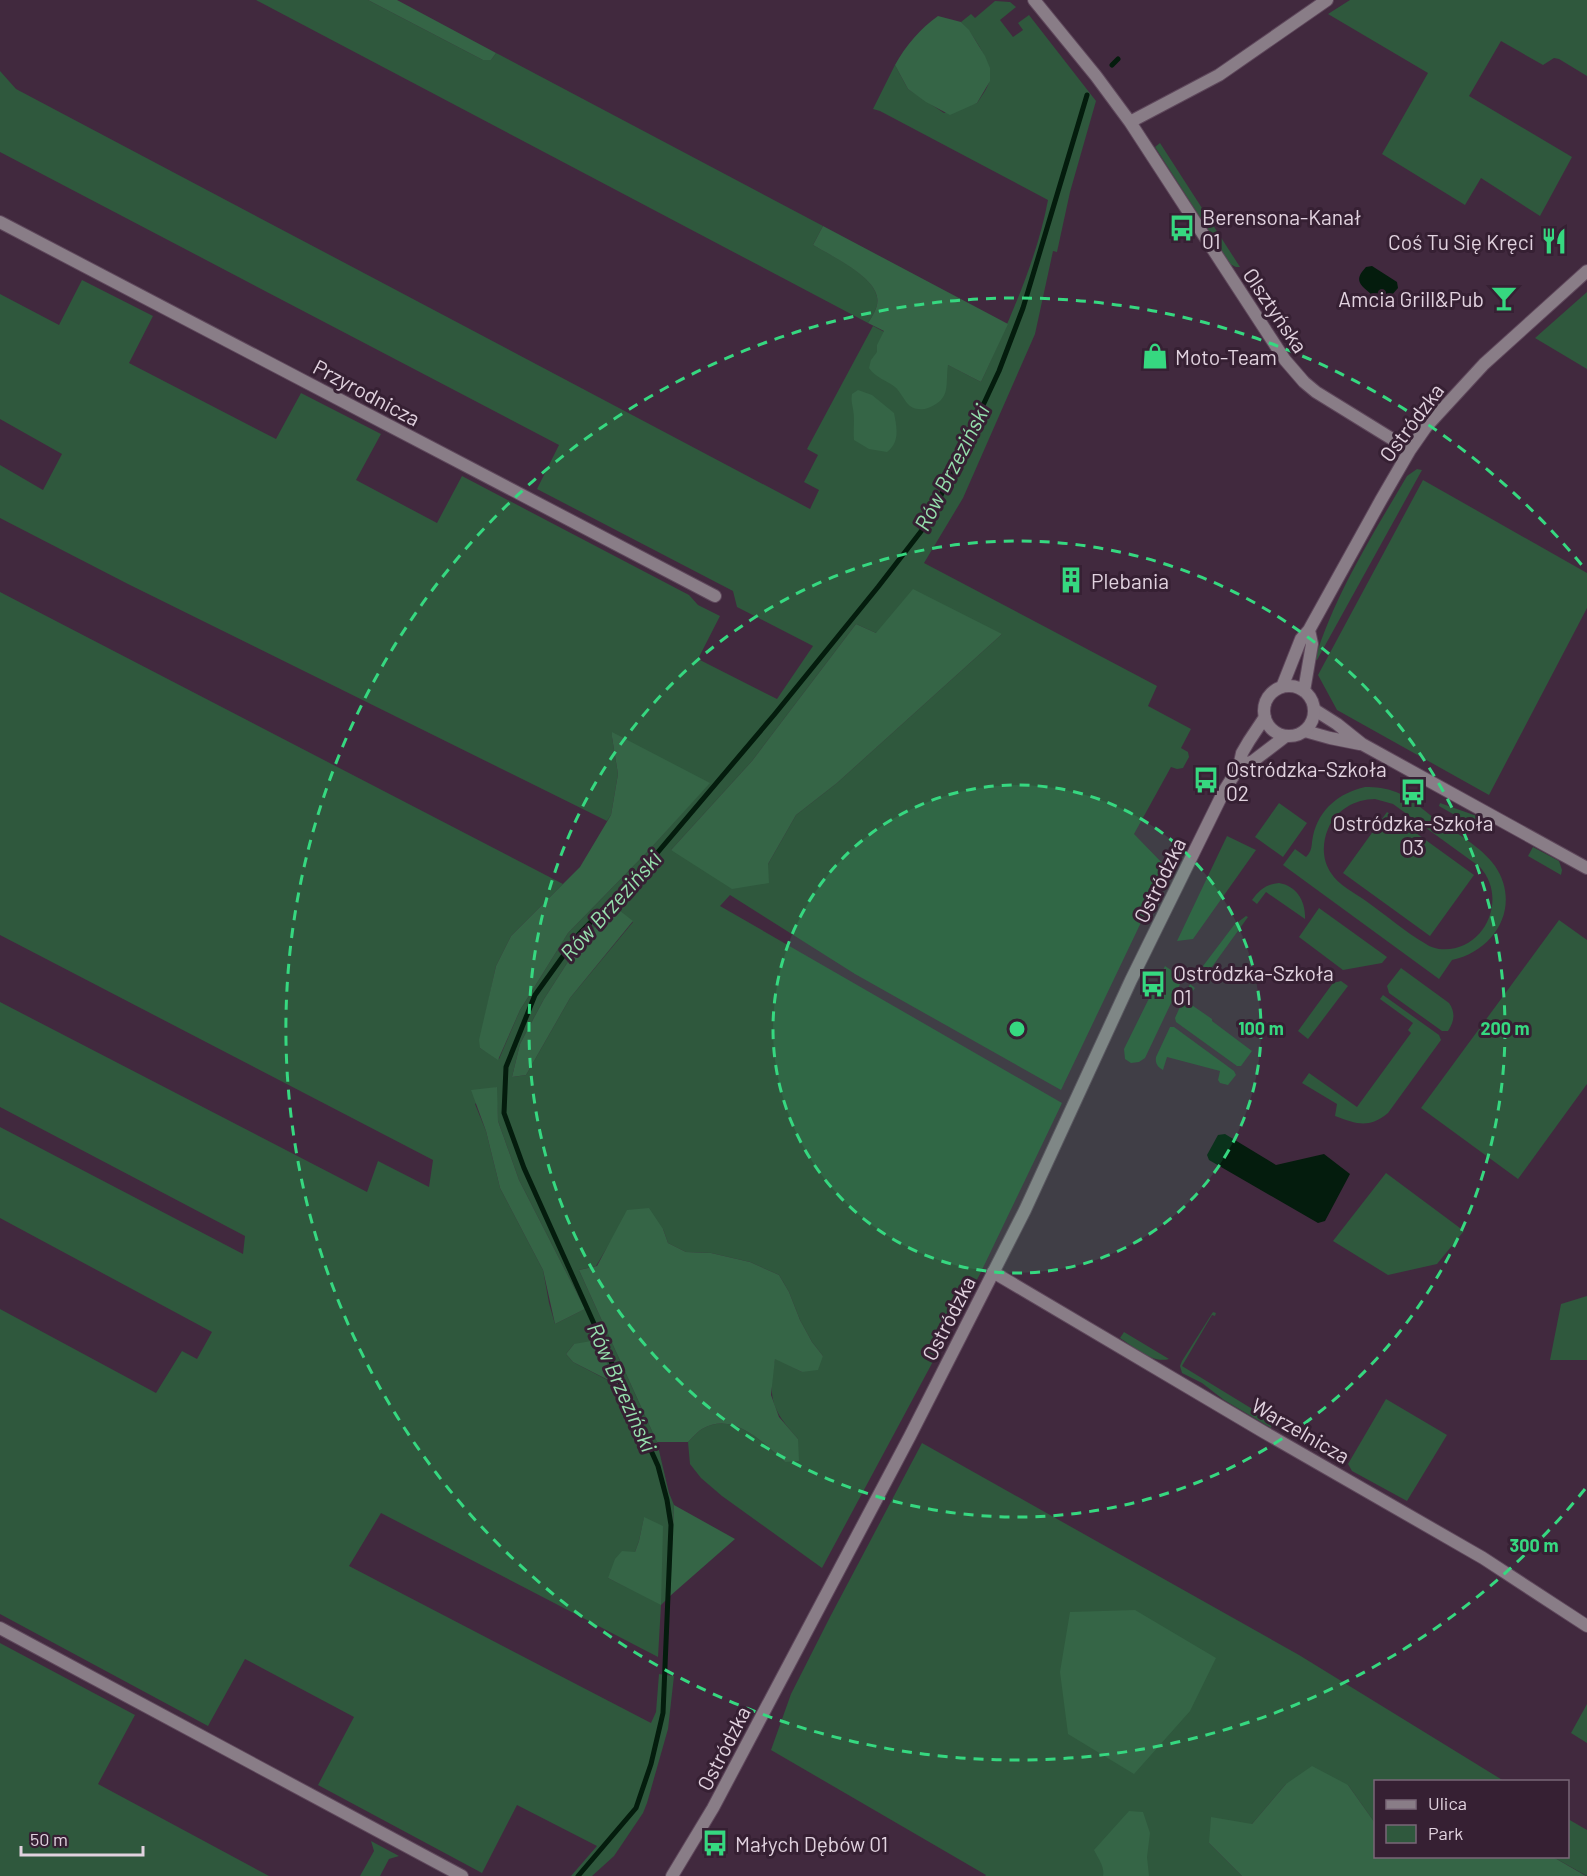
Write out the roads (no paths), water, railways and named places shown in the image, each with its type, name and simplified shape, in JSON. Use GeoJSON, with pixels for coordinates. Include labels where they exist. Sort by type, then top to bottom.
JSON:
{"type":"FeatureCollection","features":[{"type":"Feature","properties":{"kind":"street","name":"Olsztyńska"},"geometry":{"type":"LineString","coordinates":[[1034,0],[1130,122],[1295,372],[1316,392],[1410,450]]}},
{"type":"Feature","properties":{"kind":"street"},"geometry":{"type":"LineString","coordinates":[[1130,122],[1219,75],[1327,0]]}},
{"type":"Feature","properties":{"kind":"street","name":"Przyrodnicza"},"geometry":{"type":"LineString","coordinates":[[0,222],[715,596]]}},
{"type":"Feature","properties":{"kind":"street","name":"Ostródzka"},"geometry":{"type":"LineString","coordinates":[[1282,687],[1301,639],[1309,630],[1410,450],[1426,427],[1464,384],[1587,271]]}},
{"type":"Feature","properties":{"kind":"street","name":"Ostródzka"},"geometry":{"type":"LineString","coordinates":[[1304,691],[1312,644],[1309,630]]}},
{"type":"Feature","properties":{"kind":"street"},"geometry":{"type":"LineString","coordinates":[[1293,686],[1304,691],[1310,696],[1315,710],[1314,718],[1305,730],[1299,734],[1286,736],[1272,730],[1264,710],[1269,696],[1282,687],[1293,686]]}},
{"type":"Feature","properties":{"kind":"street"},"geometry":{"type":"LineString","coordinates":[[1315,710],[1362,744],[1587,868]]}},
{"type":"Feature","properties":{"kind":"street","name":"Ostródzka"},"geometry":{"type":"LineString","coordinates":[[672,1876],[713,1808],[910,1436],[1025,1210],[1137,969],[1224,791],[1239,767],[1242,753],[1265,717]]}},
{"type":"Feature","properties":{"kind":"street"},"geometry":{"type":"LineString","coordinates":[[1305,730],[1330,738],[1362,744]]}},
{"type":"Feature","properties":{"kind":"street","name":"Ostródzka"},"geometry":{"type":"LineString","coordinates":[[1239,767],[1253,761],[1286,736]]}},
{"type":"Feature","properties":{"kind":"street","name":"Warzelnicza"},"geometry":{"type":"LineString","coordinates":[[993,1272],[1488,1562],[1587,1626]]}},
{"type":"Feature","properties":{"kind":"street"},"geometry":{"type":"LineString","coordinates":[[0,1628],[462,1876]]}},
{"type":"Feature","properties":{"kind":"waterway","name":"Rów Brzeziński"},"geometry":{"type":"LineString","coordinates":[[1112,65],[1118,59]]}},
{"type":"Feature","properties":{"kind":"waterway","name":"Rów Brzeziński"},"geometry":{"type":"LineString","coordinates":[[578,1876],[636,1808],[651,1764],[663,1713],[671,1525],[658,1466],[524,1168],[504,1113],[506,1067],[535,995],[579,934],[647,865],[774,715],[929,521],[999,371],[1023,308],[1087,95]]}},
{"type":"Feature","properties":{"kind":"place","name":"Berensona-Kanał 01"},"geometry":{"type":"Point","coordinates":[1182,228]}},
{"type":"Feature","properties":{"kind":"place","name":"Coś Tu Się Kręci"},"geometry":{"type":"Point","coordinates":[1554,241]}},
{"type":"Feature","properties":{"kind":"place","name":"Amcia Grill&Pub"},"geometry":{"type":"Point","coordinates":[1504,298]}},
{"type":"Feature","properties":{"kind":"place","name":"Moto-Team"},"geometry":{"type":"Point","coordinates":[1155,356]}},
{"type":"Feature","properties":{"kind":"place","name":"Plebania"},"geometry":{"type":"Point","coordinates":[1071,580]}},
{"type":"Feature","properties":{"kind":"place","name":"Ostródzka-Szkoła 02"},"geometry":{"type":"Point","coordinates":[1206,780]}},
{"type":"Feature","properties":{"kind":"place","name":"Ostródzka-Szkoła 03"},"geometry":{"type":"Point","coordinates":[1413,792]}},
{"type":"Feature","properties":{"kind":"place","name":"Ostródzka-Szkoła 01"},"geometry":{"type":"Point","coordinates":[1153,984]}},
{"type":"Feature","properties":{"kind":"place","name":"Małych Dębów 01"},"geometry":{"type":"Point","coordinates":[715,1843]}}]}
